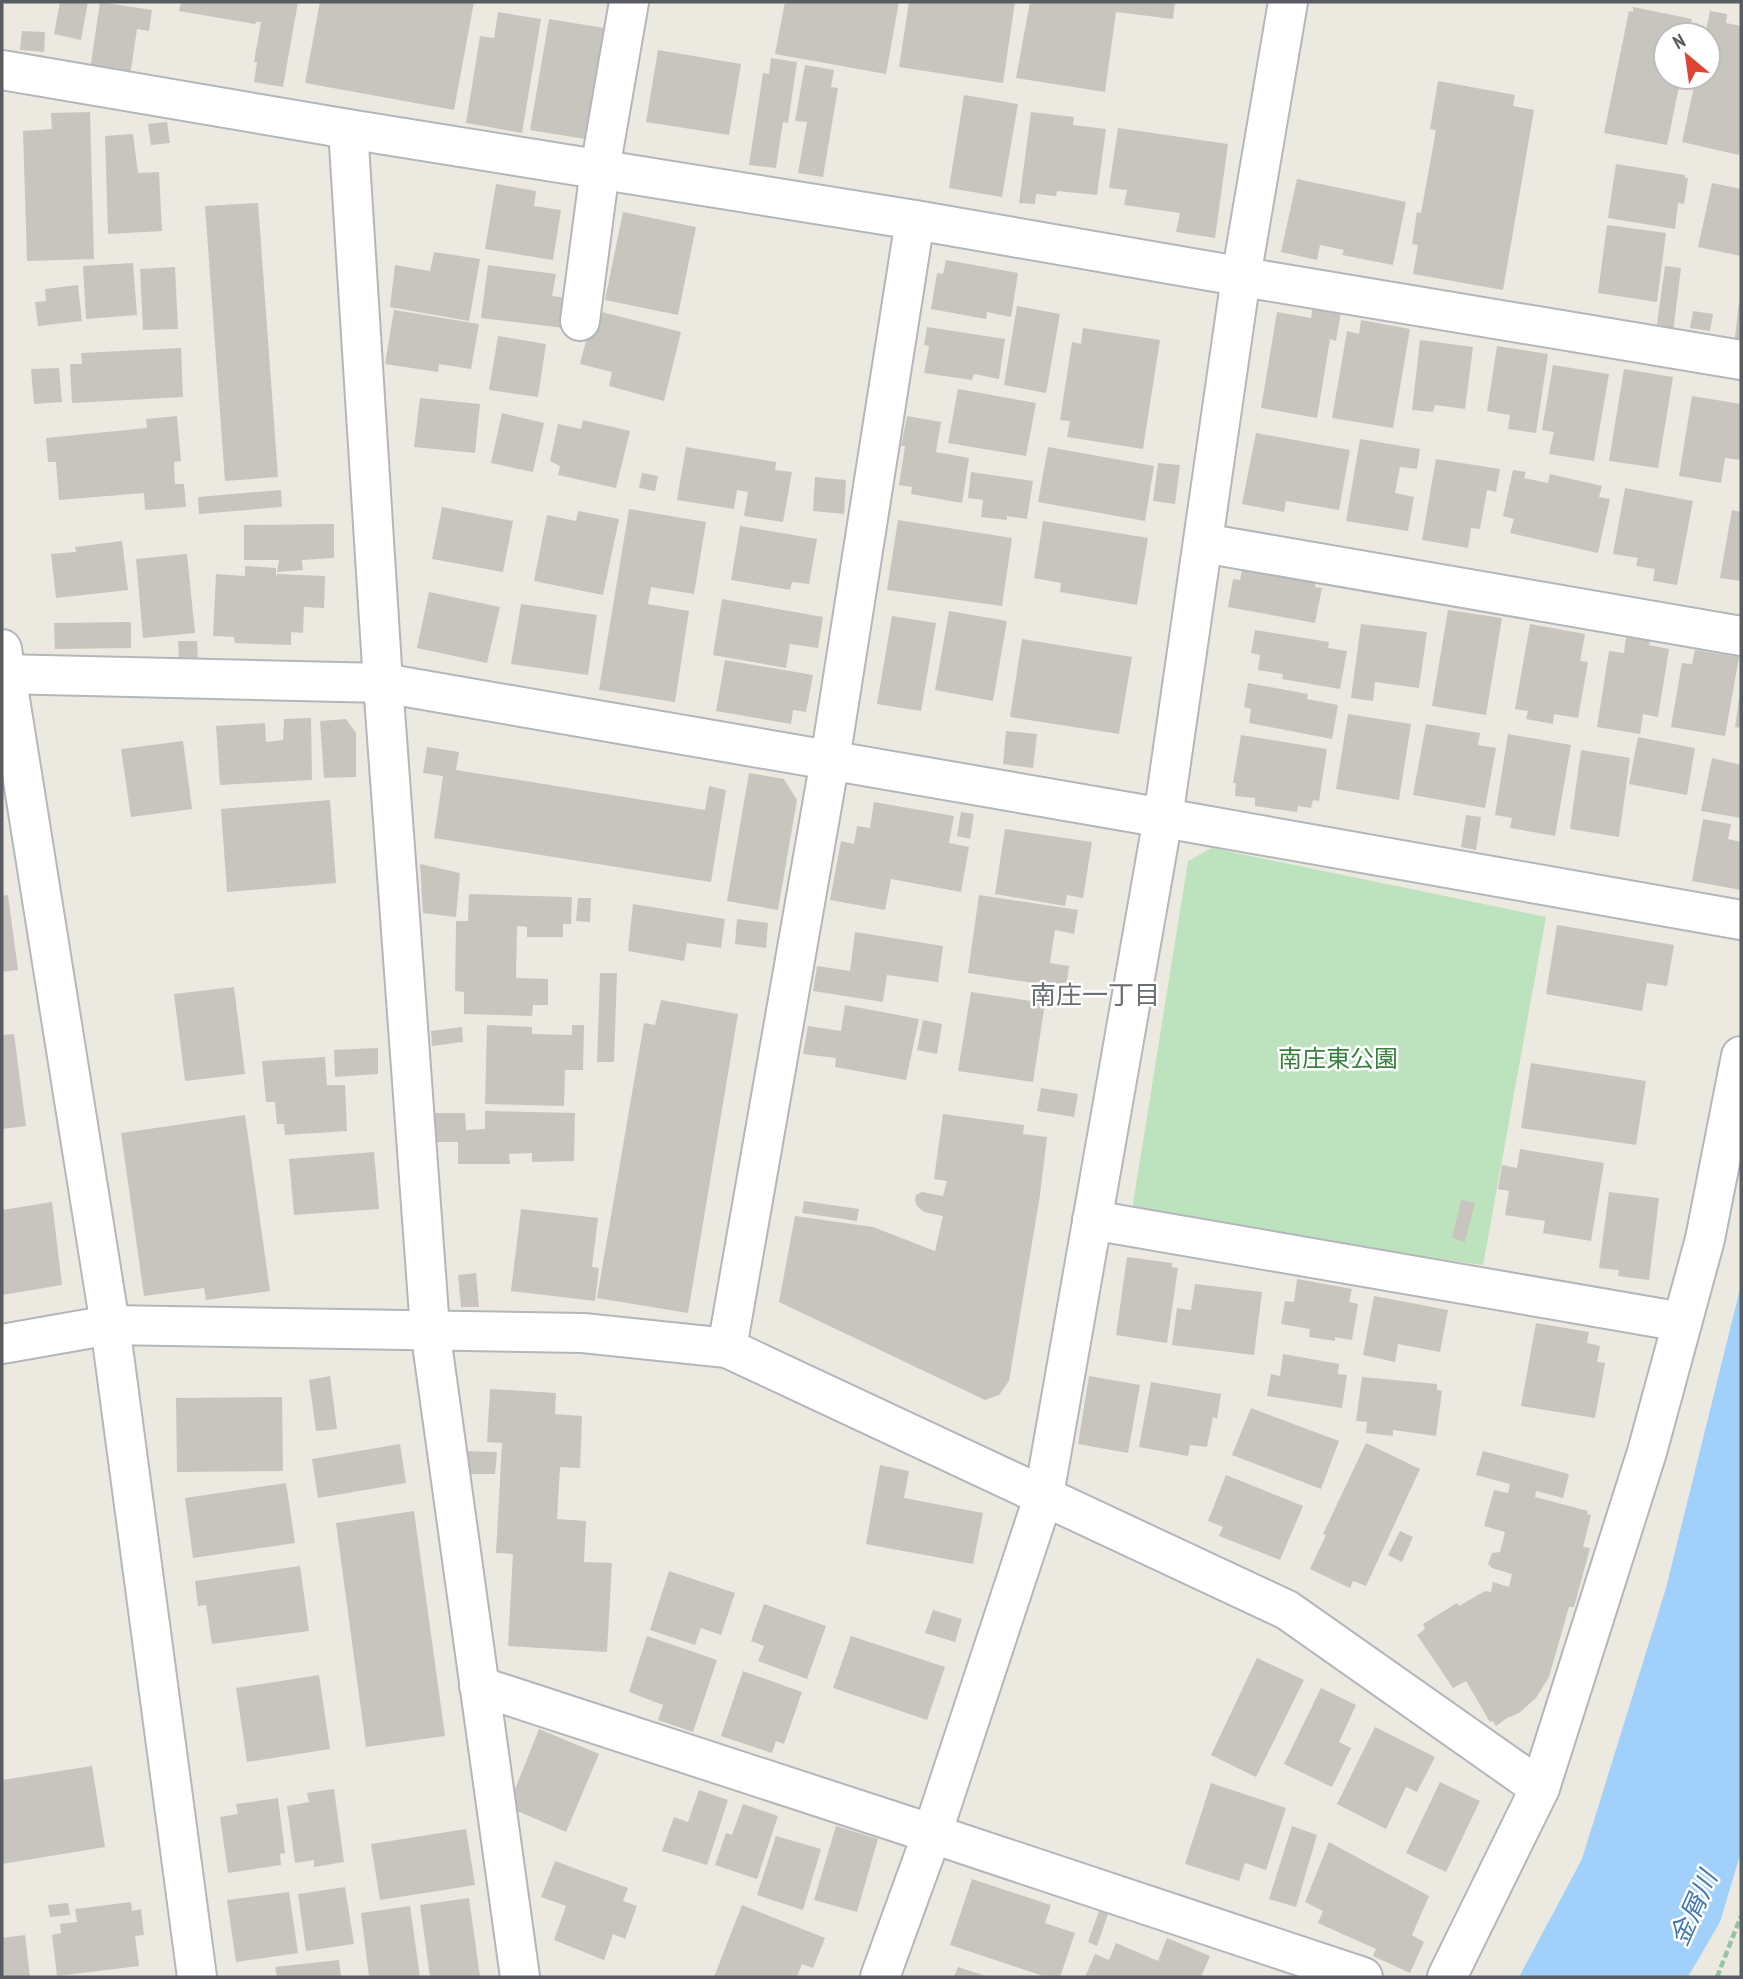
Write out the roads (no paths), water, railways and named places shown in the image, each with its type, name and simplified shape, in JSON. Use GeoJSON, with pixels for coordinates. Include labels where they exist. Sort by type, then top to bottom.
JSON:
{"type":"FeatureCollection","features":[{"type":"Feature","properties":{"kind":"street"},"geometry":{"type":"LineString","coordinates":[[580,321],[600,169],[629,2]]}},
{"type":"Feature","properties":{"kind":"street"},"geometry":{"type":"LineString","coordinates":[[880,1977],[932,1834],[1044,1495],[1163,818],[1241,277],[1288,2]]}},
{"type":"Feature","properties":{"kind":"street"},"geometry":{"type":"LineString","coordinates":[[2,70],[348,129],[915,220],[1741,360]]}},
{"type":"Feature","properties":{"kind":"street"},"geometry":{"type":"LineString","coordinates":[[348,129],[383,683],[430,1329],[520,1977]]}},
{"type":"Feature","properties":{"kind":"street"},"geometry":{"type":"LineString","coordinates":[[727,1348],[830,760],[915,220]]}},
{"type":"Feature","properties":{"kind":"street"},"geometry":{"type":"LineString","coordinates":[[1203,543],[1741,636]]}},
{"type":"Feature","properties":{"kind":"street"},"geometry":{"type":"LineString","coordinates":[[197,1977],[110,1325],[3,666],[383,683],[1741,920]]}},
{"type":"Feature","properties":{"kind":"street"},"geometry":{"type":"LineString","coordinates":[[1447,1977],[1540,1788],[1647,1452],[1705,1239],[1741,1056]]}},
{"type":"Feature","properties":{"kind":"street"},"geometry":{"type":"LineString","coordinates":[[1093,1220],[1682,1322]]}},
{"type":"Feature","properties":{"kind":"street"},"geometry":{"type":"LineString","coordinates":[[2,1344],[110,1325],[583,1333],[727,1348],[1287,1610],[1540,1788]]}},
{"type":"Feature","properties":{"kind":"street"},"geometry":{"type":"LineString","coordinates":[[479,1686],[1363,1977]]}},
{"type":"Feature","properties":{"kind":"water","name":"金屑川"},"geometry":{"type":"Polygon","coordinates":[[[1741,1285],[1741,1852],[1720,1922],[1688,1977],[1519,1977],[1582,1859],[1666,1588],[1741,1285]]]}},
{"type":"Feature","properties":{"kind":"district","name":"南庄一丁目"},"geometry":{"type":"Point","coordinates":[1095,994]}},
{"type":"Feature","properties":{"kind":"park label","name":"南庄東公園"},"geometry":{"type":"Point","coordinates":[1338,1058]}}]}
